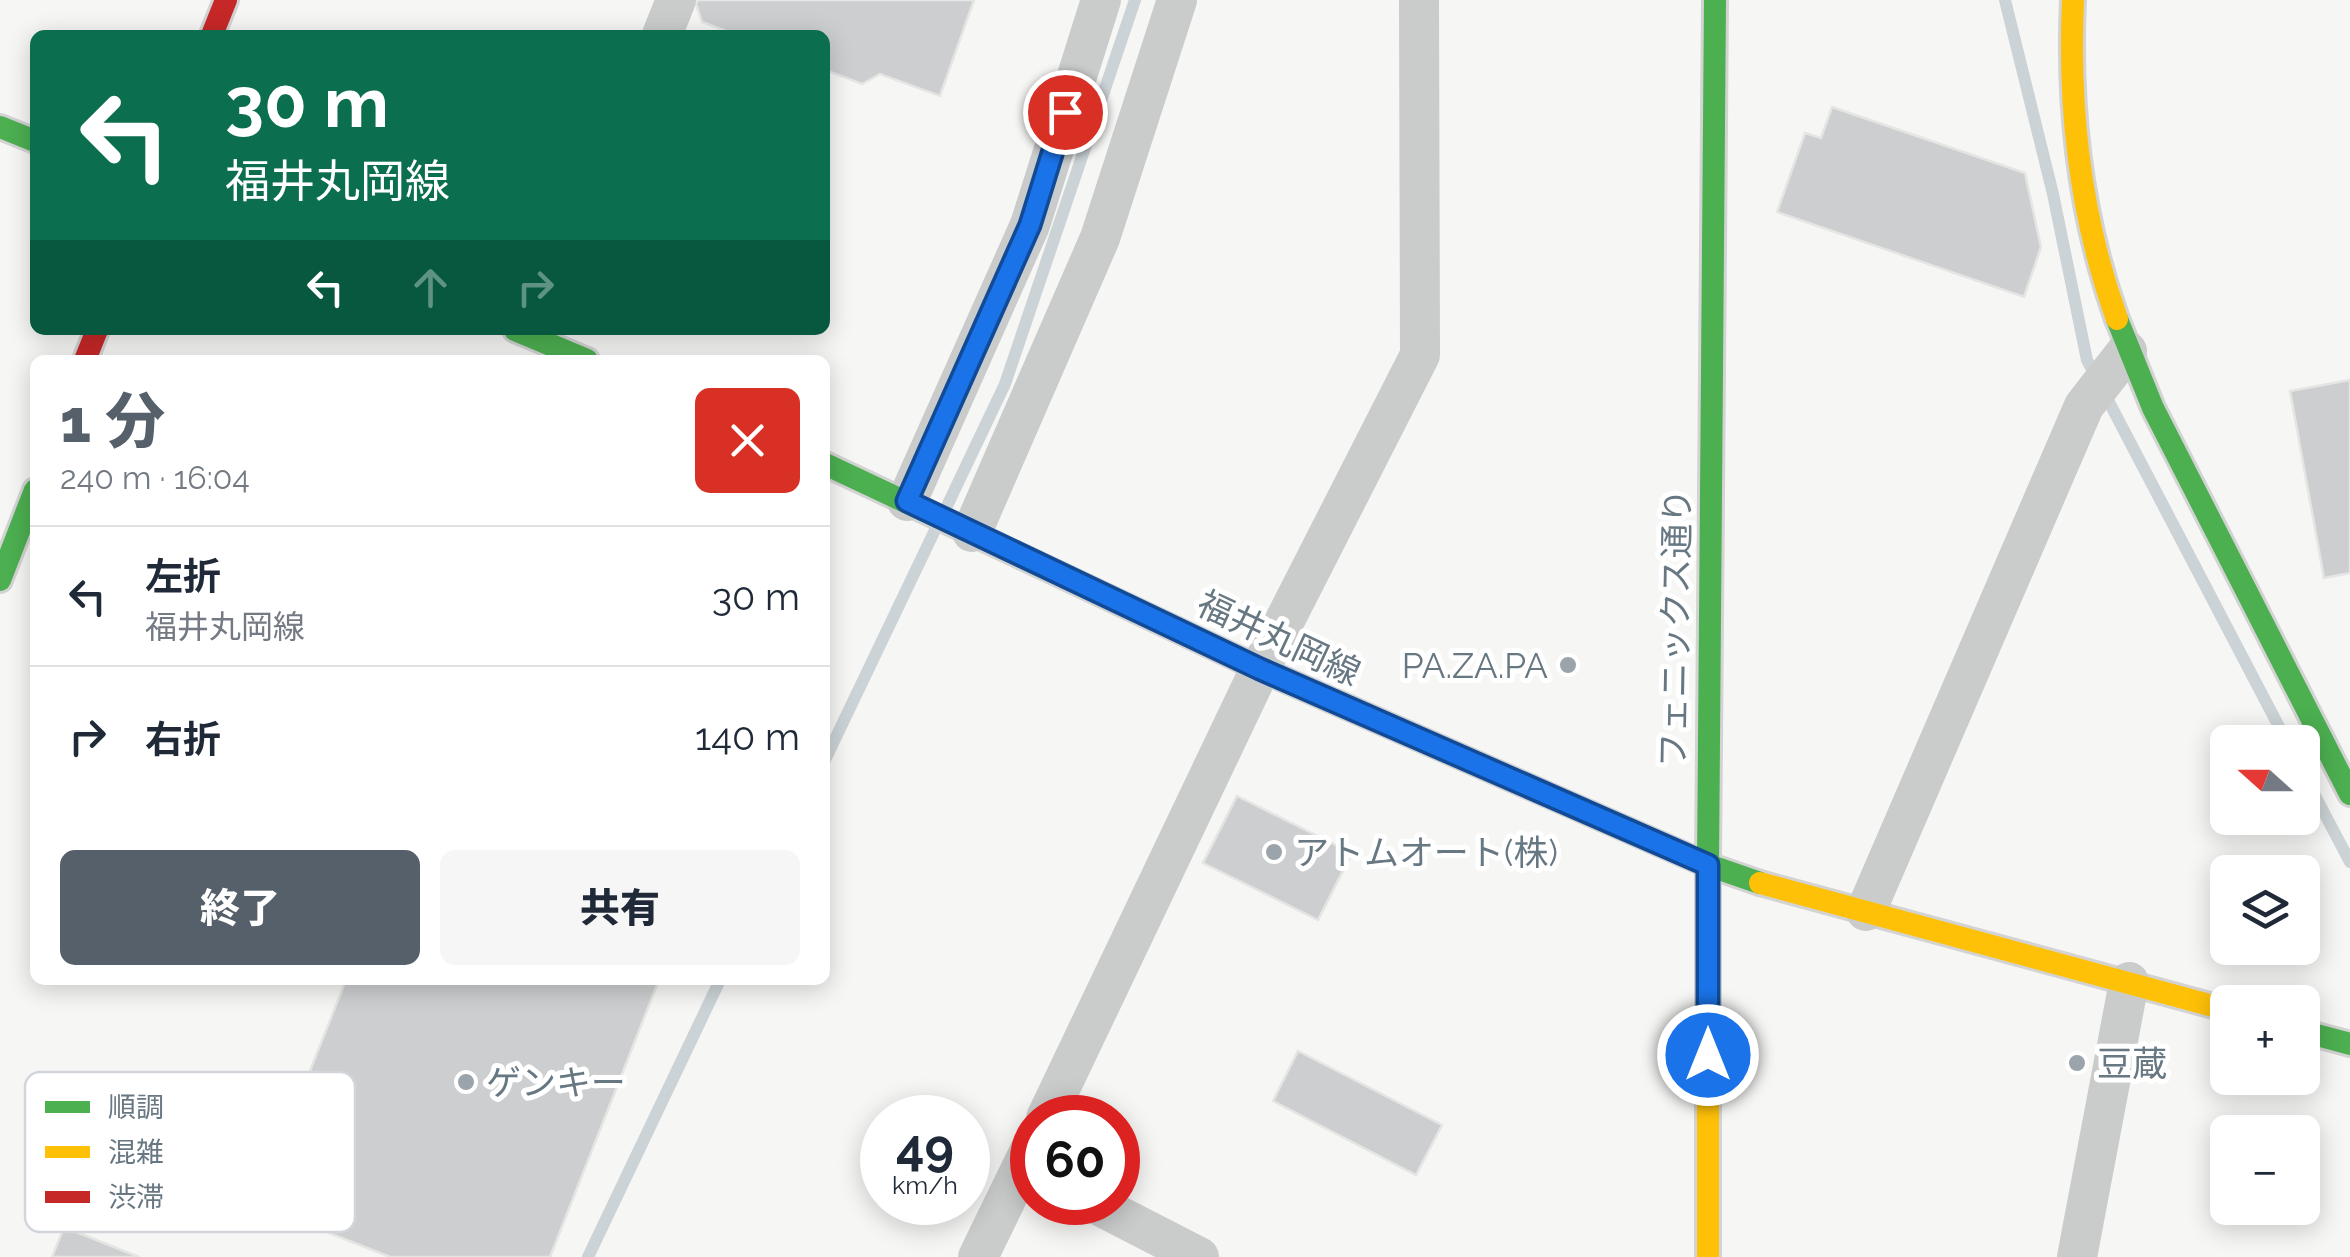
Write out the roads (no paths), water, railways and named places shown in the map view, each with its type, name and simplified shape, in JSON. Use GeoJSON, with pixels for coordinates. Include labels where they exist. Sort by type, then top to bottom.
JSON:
{"type":"FeatureCollection","features":[{"type":"Feature","properties":{"kind":"street"},"geometry":{"type":"LineString","coordinates":[[214,30],[226,0]]}},
{"type":"Feature","properties":{"kind":"street"},"geometry":{"type":"LineString","coordinates":[[664,30],[676,0]]}},
{"type":"Feature","properties":{"kind":"street"},"geometry":{"type":"LineString","coordinates":[[907,501],[1030,225],[1101,0]]}},
{"type":"Feature","properties":{"kind":"street"},"geometry":{"type":"LineString","coordinates":[[972,532],[1100,238],[1176,0]]}},
{"type":"Feature","properties":{"kind":"street"},"geometry":{"type":"LineString","coordinates":[[1057,1095],[1260,669],[1420,356],[1419,0]]}},
{"type":"Feature","properties":{"kind":"street","name":"フェニックス通り"},"geometry":{"type":"LineString","coordinates":[[1705,1253],[1715,0]]}},
{"type":"Feature","properties":{"kind":"street"},"geometry":{"type":"LineString","coordinates":[[2074,0],[2068,58],[2078,175],[2104,286],[2127,351],[2350,794]]}},
{"type":"Feature","properties":{"kind":"street"},"geometry":{"type":"LineString","coordinates":[[0,128],[30,139]]}},
{"type":"Feature","properties":{"kind":"street"},"geometry":{"type":"LineString","coordinates":[[535,335],[577,355]]}},
{"type":"Feature","properties":{"kind":"street"},"geometry":{"type":"LineString","coordinates":[[1866,911],[2084,406],[2127,351]]}},
{"type":"Feature","properties":{"kind":"street","name":"福井丸岡線"},"geometry":{"type":"LineString","coordinates":[[830,466],[1260,669],[1708,865],[1771,886],[2210,1005]]}},
{"type":"Feature","properties":{"kind":"street"},"geometry":{"type":"LineString","coordinates":[[0,580],[30,503]]}},
{"type":"Feature","properties":{"kind":"street"},"geometry":{"type":"LineString","coordinates":[[2077,1257],[2129,982]]}},
{"type":"Feature","properties":{"kind":"street"},"geometry":{"type":"LineString","coordinates":[[2320,1035],[2350,1044]]}},
{"type":"Feature","properties":{"kind":"street"},"geometry":{"type":"LineString","coordinates":[[978,1257],[1010,1197]]}},
{"type":"Feature","properties":{"kind":"street"},"geometry":{"type":"LineString","coordinates":[[1137,1225],[1199,1257]]}},
{"type":"Feature","properties":{"kind":"waterway"},"geometry":{"type":"LineString","coordinates":[[946,508],[1005,384],[1135,0]]}},
{"type":"Feature","properties":{"kind":"waterway"},"geometry":{"type":"LineString","coordinates":[[2005,0],[2053,194],[2087,360],[2278,725]]}},
{"type":"Feature","properties":{"kind":"waterway"},"geometry":{"type":"LineString","coordinates":[[830,750],[935,530]]}},
{"type":"Feature","properties":{"kind":"waterway"},"geometry":{"type":"LineString","coordinates":[[2320,805],[2350,862]]}},
{"type":"Feature","properties":{"kind":"waterway"},"geometry":{"type":"LineString","coordinates":[[588,1257],[718,985]]}},
{"type":"Feature","properties":{"kind":"place","name":"PA.ZA.PA"},"geometry":{"type":"Point","coordinates":[1568,665]}},
{"type":"Feature","properties":{"kind":"place","name":"アトムオート(株)"},"geometry":{"type":"Point","coordinates":[1274,852]}},
{"type":"Feature","properties":{"kind":"place","name":"豆蔵"},"geometry":{"type":"Point","coordinates":[2077,1063]}},
{"type":"Feature","properties":{"kind":"place","name":"ゲンキー"},"geometry":{"type":"Point","coordinates":[466,1082]}}]}
